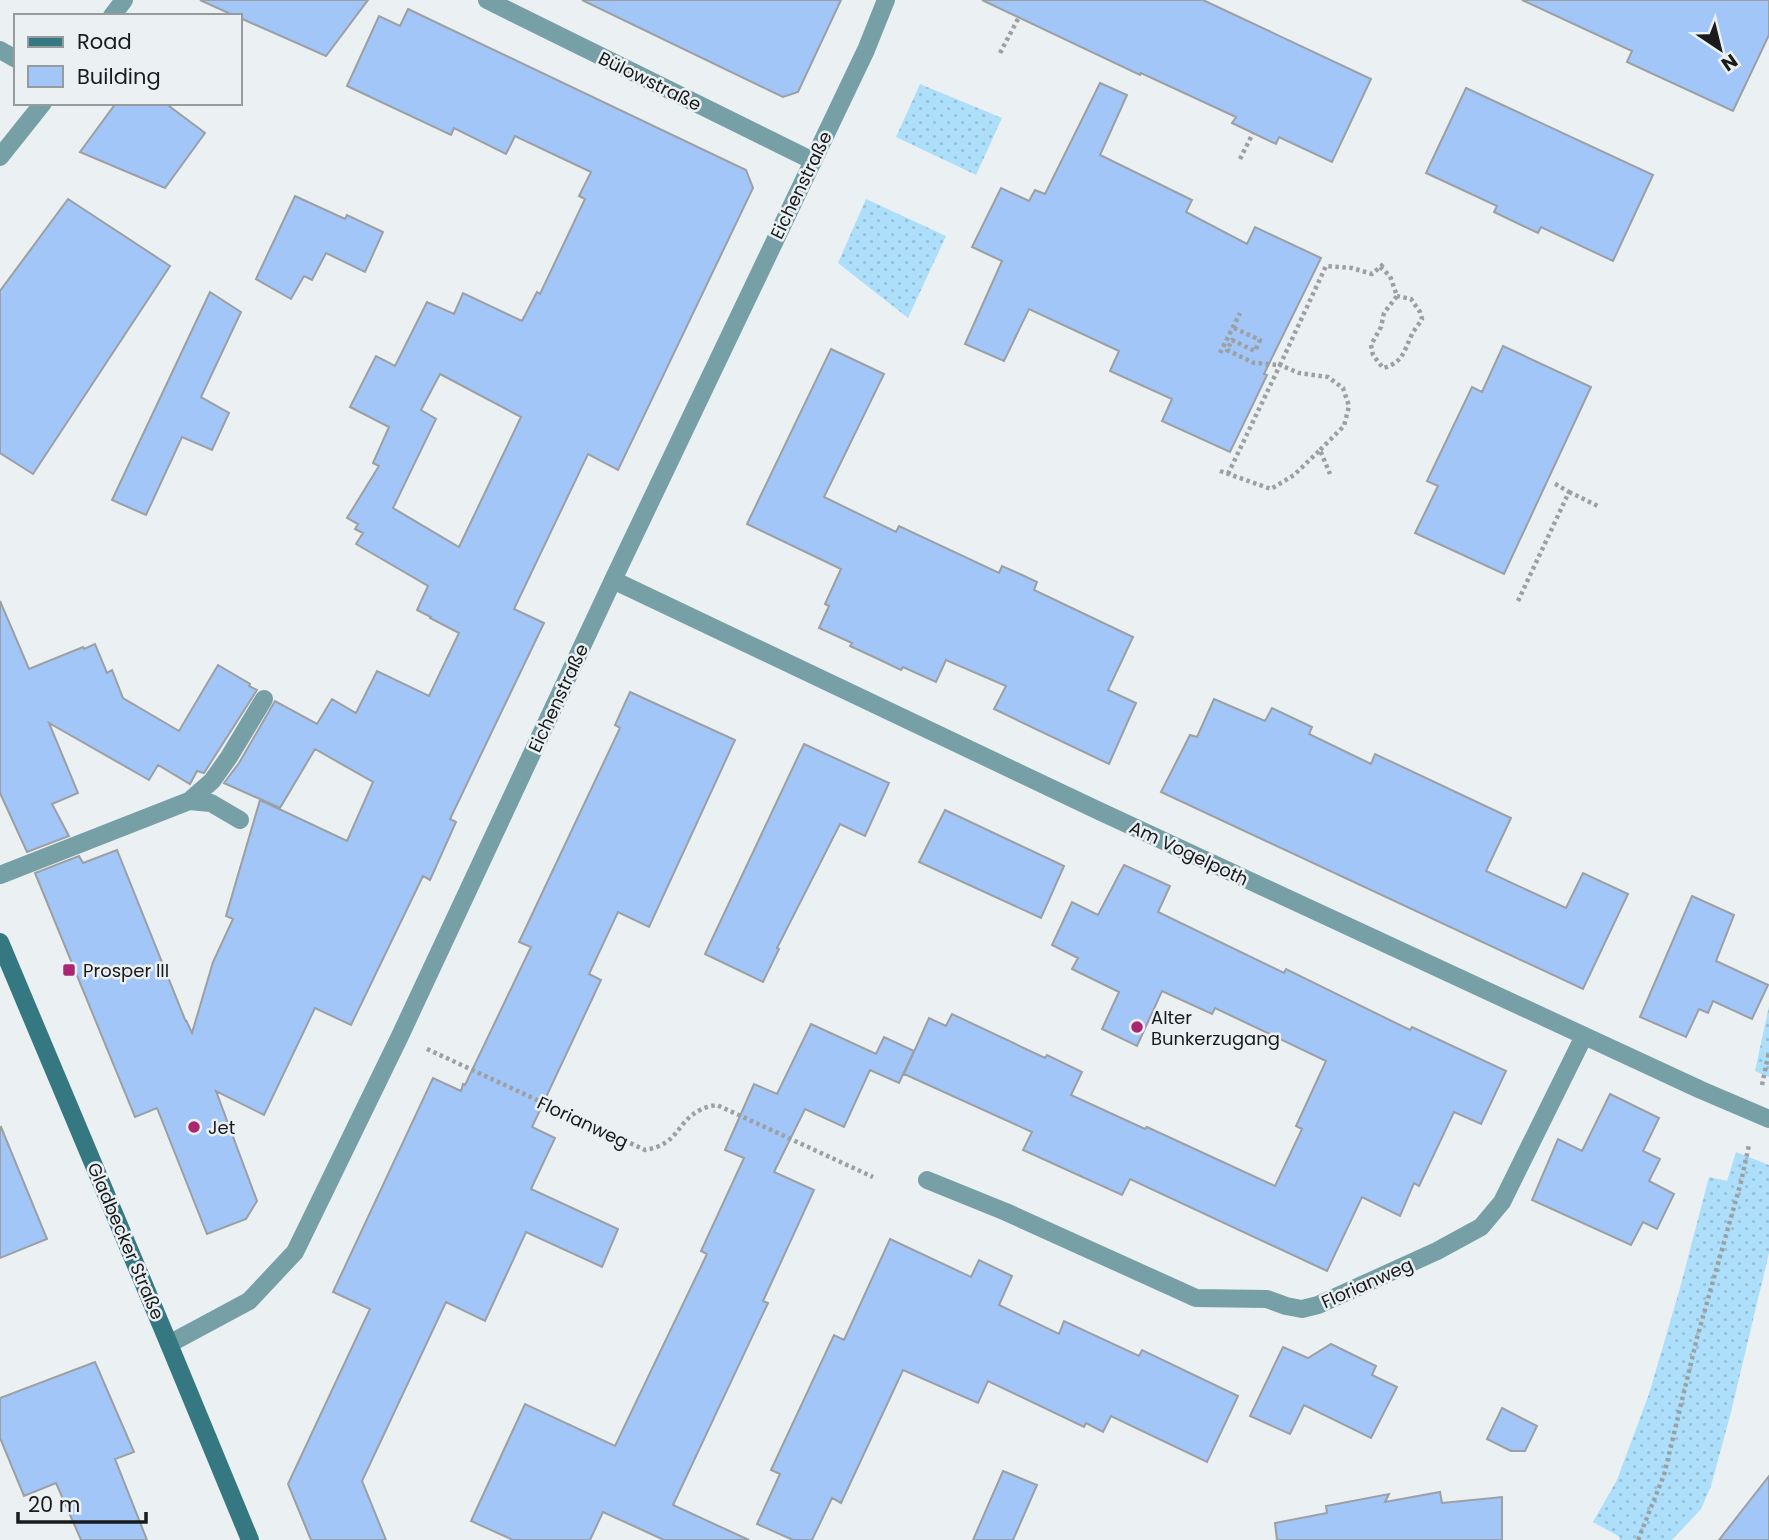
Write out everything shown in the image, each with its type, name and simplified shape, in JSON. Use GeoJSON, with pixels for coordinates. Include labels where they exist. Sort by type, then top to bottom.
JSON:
{"type":"FeatureCollection","features":[{"type":"Feature","properties":{"kind":"main road","name":"Gladbecker Straße"},"geometry":{"type":"LineString","coordinates":[[0,942],[250,1540]]}},
{"type":"Feature","properties":{"kind":"street","name":"Bülowstraße"},"geometry":{"type":"LineString","coordinates":[[487,0],[813,161]]}},
{"type":"Feature","properties":{"kind":"street","name":"Eichenstraße"},"geometry":{"type":"LineString","coordinates":[[169,1344],[249,1301],[295,1252],[400,1036],[612,580],[866,50],[886,0]]}},
{"type":"Feature","properties":{"kind":"street"},"geometry":{"type":"LineString","coordinates":[[0,157],[41,105]]}},
{"type":"Feature","properties":{"kind":"street","name":"Am Vogelpoth"},"geometry":{"type":"LineString","coordinates":[[612,580],[1097,810],[1762,1116]]}},
{"type":"Feature","properties":{"kind":"street"},"geometry":{"type":"LineString","coordinates":[[0,875],[189,801],[212,781],[264,699]]}},
{"type":"Feature","properties":{"kind":"street"},"geometry":{"type":"LineString","coordinates":[[189,801],[211,803],[240,820]]}},
{"type":"Feature","properties":{"kind":"street","name":"Florianweg"},"geometry":{"type":"LineString","coordinates":[[927,1180],[1006,1212],[1196,1298],[1267,1299],[1302,1309],[1318,1305],[1437,1251],[1481,1227],[1502,1202],[1584,1036]]}},
{"type":"Feature","properties":{"kind":"path"},"geometry":{"type":"LineString","coordinates":[[1000,53],[1019,17]]}},
{"type":"Feature","properties":{"kind":"path"},"geometry":{"type":"LineString","coordinates":[[1240,159],[1253,133]]}},
{"type":"Feature","properties":{"kind":"path"},"geometry":{"type":"LineString","coordinates":[[1228,474],[1326,266],[1352,268],[1372,274],[1386,262]]}},
{"type":"Feature","properties":{"kind":"path"},"geometry":{"type":"LineString","coordinates":[[1380,267],[1390,276],[1397,296]]}},
{"type":"Feature","properties":{"kind":"path"},"geometry":{"type":"LineString","coordinates":[[1397,296],[1411,299],[1422,319],[1413,332],[1405,353],[1393,366],[1383,368],[1373,355],[1371,345],[1381,327],[1384,313],[1397,296]]}},
{"type":"Feature","properties":{"kind":"path"},"geometry":{"type":"LineString","coordinates":[[1220,353],[1240,313]]}},
{"type":"Feature","properties":{"kind":"path"},"geometry":{"type":"LineString","coordinates":[[1220,471],[1271,489],[1294,475],[1344,426],[1349,406],[1343,388],[1328,377],[1299,373],[1280,365],[1254,363],[1227,350],[1232,340],[1255,351],[1260,340],[1234,328]]}},
{"type":"Feature","properties":{"kind":"path"},"geometry":{"type":"LineString","coordinates":[[1320,450],[1330,474]]}},
{"type":"Feature","properties":{"kind":"path"},"geometry":{"type":"LineString","coordinates":[[1552,482],[1600,507]]}},
{"type":"Feature","properties":{"kind":"path"},"geometry":{"type":"LineString","coordinates":[[1518,601],[1569,492]]}},
{"type":"Feature","properties":{"kind":"path","name":"Florianweg"},"geometry":{"type":"LineString","coordinates":[[400,1036],[645,1150],[658,1148],[671,1140],[691,1116],[702,1109],[717,1105],[873,1177]]}},
{"type":"Feature","properties":{"kind":"path"},"geometry":{"type":"LineString","coordinates":[[1638,1540],[1664,1475],[1697,1338],[1762,1116],[1769,1052]]}},
{"type":"Feature","properties":{"kind":"shaded area"},"geometry":{"type":"Polygon","coordinates":[[[920,84],[1002,118],[976,175],[896,137],[920,84]]]}},
{"type":"Feature","properties":{"kind":"shaded area"},"geometry":{"type":"Polygon","coordinates":[[[866,199],[946,236],[908,318],[838,263],[866,199]]]}},
{"type":"Feature","properties":{"kind":"shaded area"},"geometry":{"type":"Polygon","coordinates":[[[1769,1006],[1769,1077],[1755,1071],[1769,1006]]]}},
{"type":"Feature","properties":{"kind":"shaded area"},"geometry":{"type":"Polygon","coordinates":[[[1736,1152],[1769,1165],[1769,1253],[1711,1486],[1701,1509],[1672,1540],[1619,1540],[1620,1537],[1593,1522],[1617,1480],[1649,1394],[1709,1177],[1727,1181],[1736,1152]]]}},
{"type":"Feature","properties":{"kind":"building"},"geometry":{"type":"Polygon","coordinates":[[[200,0],[368,0],[326,56],[242,19],[242,14],[231,14],[200,0]]]}},
{"type":"Feature","properties":{"kind":"building"},"geometry":{"type":"Polygon","coordinates":[[[582,0],[841,0],[798,92],[783,97],[582,0]]]}},
{"type":"Feature","properties":{"kind":"building"},"geometry":{"type":"Polygon","coordinates":[[[982,0],[1203,0],[1371,79],[1332,162],[1279,137],[1276,144],[1232,123],[1236,117],[982,0]]]}},
{"type":"Feature","properties":{"kind":"building"},"geometry":{"type":"Polygon","coordinates":[[[1522,0],[1769,0],[1769,35],[1733,111],[1627,62],[1632,51],[1522,0]]]}},
{"type":"Feature","properties":{"kind":"building"},"geometry":{"type":"Polygon","coordinates":[[[408,9],[746,170],[753,188],[618,470],[588,454],[514,609],[544,623],[450,819],[456,822],[430,880],[423,876],[351,1025],[315,1008],[264,1115],[216,1091],[257,1201],[246,1219],[207,1234],[157,1108],[135,1117],[35,873],[79,856],[83,863],[117,850],[192,1033],[213,962],[233,919],[226,916],[260,800],[347,841],[373,782],[315,749],[280,808],[224,783],[239,763],[275,701],[317,724],[332,699],[356,713],[377,671],[429,696],[459,633],[417,610],[428,586],[356,544],[363,533],[355,529],[358,524],[347,518],[379,466],[373,463],[389,427],[350,407],[376,356],[395,366],[427,302],[454,314],[463,293],[522,321],[537,292],[540,294],[585,199],[579,196],[591,172],[515,136],[506,154],[454,128],[451,135],[347,86],[379,16],[400,26],[408,9]],[[440,374],[421,410],[436,419],[393,508],[459,547],[521,417],[440,374]]]}},
{"type":"Feature","properties":{"kind":"building"},"geometry":{"type":"Polygon","coordinates":[[[1100,83],[1127,95],[1100,155],[1192,200],[1186,212],[1247,244],[1255,227],[1321,258],[1264,374],[1267,375],[1230,452],[1162,421],[1172,399],[1110,371],[1119,351],[1029,309],[1004,361],[965,344],[1002,261],[972,247],[1001,188],[1029,201],[1035,190],[1045,194],[1100,83]]]}},
{"type":"Feature","properties":{"kind":"building"},"geometry":{"type":"Polygon","coordinates":[[[1466,88],[1653,175],[1613,261],[1541,227],[1538,233],[1494,212],[1497,206],[1426,173],[1466,88]]]}},
{"type":"Feature","properties":{"kind":"building"},"geometry":{"type":"Polygon","coordinates":[[[115,105],[168,105],[205,133],[165,188],[80,152],[115,105]]]}},
{"type":"Feature","properties":{"kind":"building"},"geometry":{"type":"Polygon","coordinates":[[[295,196],[345,219],[347,215],[383,232],[365,272],[326,253],[312,280],[304,276],[291,299],[256,279],[295,196]]]}},
{"type":"Feature","properties":{"kind":"building"},"geometry":{"type":"Polygon","coordinates":[[[68,199],[170,266],[33,474],[0,453],[0,291],[68,199]]]}},
{"type":"Feature","properties":{"kind":"building"},"geometry":{"type":"Polygon","coordinates":[[[210,292],[241,312],[201,397],[229,413],[212,450],[182,437],[146,515],[112,500],[210,292]]]}},
{"type":"Feature","properties":{"kind":"building"},"geometry":{"type":"Polygon","coordinates":[[[1503,346],[1591,387],[1504,574],[1415,533],[1438,486],[1427,481],[1472,387],[1482,392],[1503,346]]]}},
{"type":"Feature","properties":{"kind":"building"},"geometry":{"type":"Polygon","coordinates":[[[831,349],[884,374],[824,497],[896,532],[899,526],[999,573],[1002,566],[1020,574],[1037,582],[1034,590],[1133,637],[1108,690],[1136,703],[1109,764],[994,709],[1006,686],[946,660],[936,682],[903,667],[901,670],[819,628],[829,606],[825,604],[841,569],[747,524],[831,349]]]}},
{"type":"Feature","properties":{"kind":"building"},"geometry":{"type":"Polygon","coordinates":[[[0,601],[29,669],[95,644],[107,673],[112,670],[123,698],[179,731],[218,665],[257,690],[204,773],[197,771],[190,784],[158,765],[149,780],[49,723],[78,793],[52,804],[69,836],[27,852],[0,793],[0,601]]]}},
{"type":"Feature","properties":{"kind":"building"},"geometry":{"type":"Polygon","coordinates":[[[630,692],[735,740],[649,927],[618,912],[589,974],[601,980],[532,1127],[555,1138],[531,1189],[618,1229],[602,1267],[526,1232],[485,1321],[446,1302],[362,1481],[386,1540],[311,1540],[288,1484],[370,1309],[333,1292],[433,1078],[461,1091],[463,1084],[465,1085],[531,947],[519,942],[620,728],[615,725],[630,692]]]}},
{"type":"Feature","properties":{"kind":"building"},"geometry":{"type":"Polygon","coordinates":[[[1214,699],[1265,721],[1272,708],[1312,727],[1309,734],[1371,764],[1375,754],[1511,818],[1486,871],[1566,908],[1583,873],[1628,894],[1583,989],[1161,792],[1190,735],[1197,737],[1214,699]]]}},
{"type":"Feature","properties":{"kind":"building"},"geometry":{"type":"Polygon","coordinates":[[[804,744],[889,783],[865,836],[840,824],[777,948],[779,949],[763,982],[705,954],[804,744]]]}},
{"type":"Feature","properties":{"kind":"building"},"geometry":{"type":"Polygon","coordinates":[[[945,810],[1064,866],[1041,918],[919,862],[945,810]]]}},
{"type":"Feature","properties":{"kind":"building"},"geometry":{"type":"Polygon","coordinates":[[[1124,865],[1170,886],[1158,912],[1284,973],[1286,969],[1410,1030],[1412,1027],[1506,1071],[1481,1124],[1454,1112],[1419,1186],[1414,1183],[1400,1216],[1362,1197],[1327,1271],[1130,1179],[1122,1195],[1023,1150],[1032,1132],[904,1074],[929,1018],[946,1026],[952,1014],[1045,1058],[1047,1055],[1082,1072],[1071,1095],[1275,1186],[1302,1129],[1296,1126],[1326,1061],[1215,1008],[1212,1014],[1162,991],[1137,1046],[1102,1029],[1119,992],[1072,969],[1078,958],[1052,945],[1072,902],[1098,915],[1124,865]]]}},
{"type":"Feature","properties":{"kind":"building"},"geometry":{"type":"Polygon","coordinates":[[[1692,896],[1734,915],[1716,961],[1768,985],[1752,1019],[1713,1001],[1708,1013],[1699,1009],[1686,1037],[1640,1017],[1692,896]]]}},
{"type":"Feature","properties":{"kind":"building"},"geometry":{"type":"Polygon","coordinates":[[[811,1024],[876,1054],[884,1037],[914,1051],[899,1083],[870,1070],[844,1127],[805,1109],[774,1172],[814,1190],[763,1301],[768,1303],[673,1505],[749,1540],[664,1540],[603,1512],[590,1540],[513,1540],[471,1521],[525,1404],[615,1446],[707,1254],[701,1251],[744,1158],[725,1150],[754,1084],[777,1094],[811,1024]]]}},
{"type":"Feature","properties":{"kind":"building"},"geometry":{"type":"Polygon","coordinates":[[[1610,1094],[1659,1118],[1643,1151],[1660,1159],[1649,1181],[1674,1194],[1657,1229],[1643,1222],[1631,1245],[1532,1200],[1558,1139],[1582,1151],[1610,1094]]]}},
{"type":"Feature","properties":{"kind":"building"},"geometry":{"type":"Polygon","coordinates":[[[0,1128],[47,1239],[0,1258],[0,1128]]]}},
{"type":"Feature","properties":{"kind":"building"},"geometry":{"type":"Polygon","coordinates":[[[890,1239],[971,1277],[979,1260],[1012,1276],[999,1305],[1059,1334],[1064,1321],[1139,1356],[1142,1350],[1238,1396],[1207,1462],[1111,1416],[1103,1432],[1086,1423],[1084,1427],[988,1381],[978,1403],[903,1370],[841,1503],[832,1498],[812,1540],[793,1540],[757,1524],[780,1474],[771,1470],[834,1335],[844,1340],[890,1239]]]}},
{"type":"Feature","properties":{"kind":"building"},"geometry":{"type":"Polygon","coordinates":[[[1331,1344],[1376,1366],[1372,1375],[1397,1387],[1371,1438],[1304,1405],[1290,1434],[1250,1416],[1283,1347],[1308,1358],[1331,1344]]]}},
{"type":"Feature","properties":{"kind":"building"},"geometry":{"type":"Polygon","coordinates":[[[95,1362],[134,1452],[115,1459],[147,1540],[81,1540],[56,1483],[24,1496],[0,1438],[0,1398],[95,1362]]]}},
{"type":"Feature","properties":{"kind":"building"},"geometry":{"type":"Polygon","coordinates":[[[1502,1408],[1537,1426],[1525,1451],[1511,1451],[1487,1439],[1502,1408]]]}},
{"type":"Feature","properties":{"kind":"building"},"geometry":{"type":"Polygon","coordinates":[[[1003,1471],[1037,1485],[1013,1540],[973,1540],[1003,1471]]]}},
{"type":"Feature","properties":{"kind":"building"},"geometry":{"type":"Polygon","coordinates":[[[1769,1476],[1769,1540],[1719,1540],[1769,1476]]]}},
{"type":"Feature","properties":{"kind":"building"},"geometry":{"type":"Polygon","coordinates":[[[1440,1492],[1442,1503],[1502,1497],[1502,1540],[1277,1540],[1275,1523],[1327,1513],[1326,1506],[1389,1494],[1385,1502],[1440,1492]]]}},
{"type":"Feature","properties":{"kind":"place","name":"Prosper III"},"geometry":{"type":"Point","coordinates":[69,970]}},
{"type":"Feature","properties":{"kind":"place","name":"Alter Bunkerzugang"},"geometry":{"type":"Point","coordinates":[1137,1027]}},
{"type":"Feature","properties":{"kind":"place","name":"Jet"},"geometry":{"type":"Point","coordinates":[194,1127]}}]}
